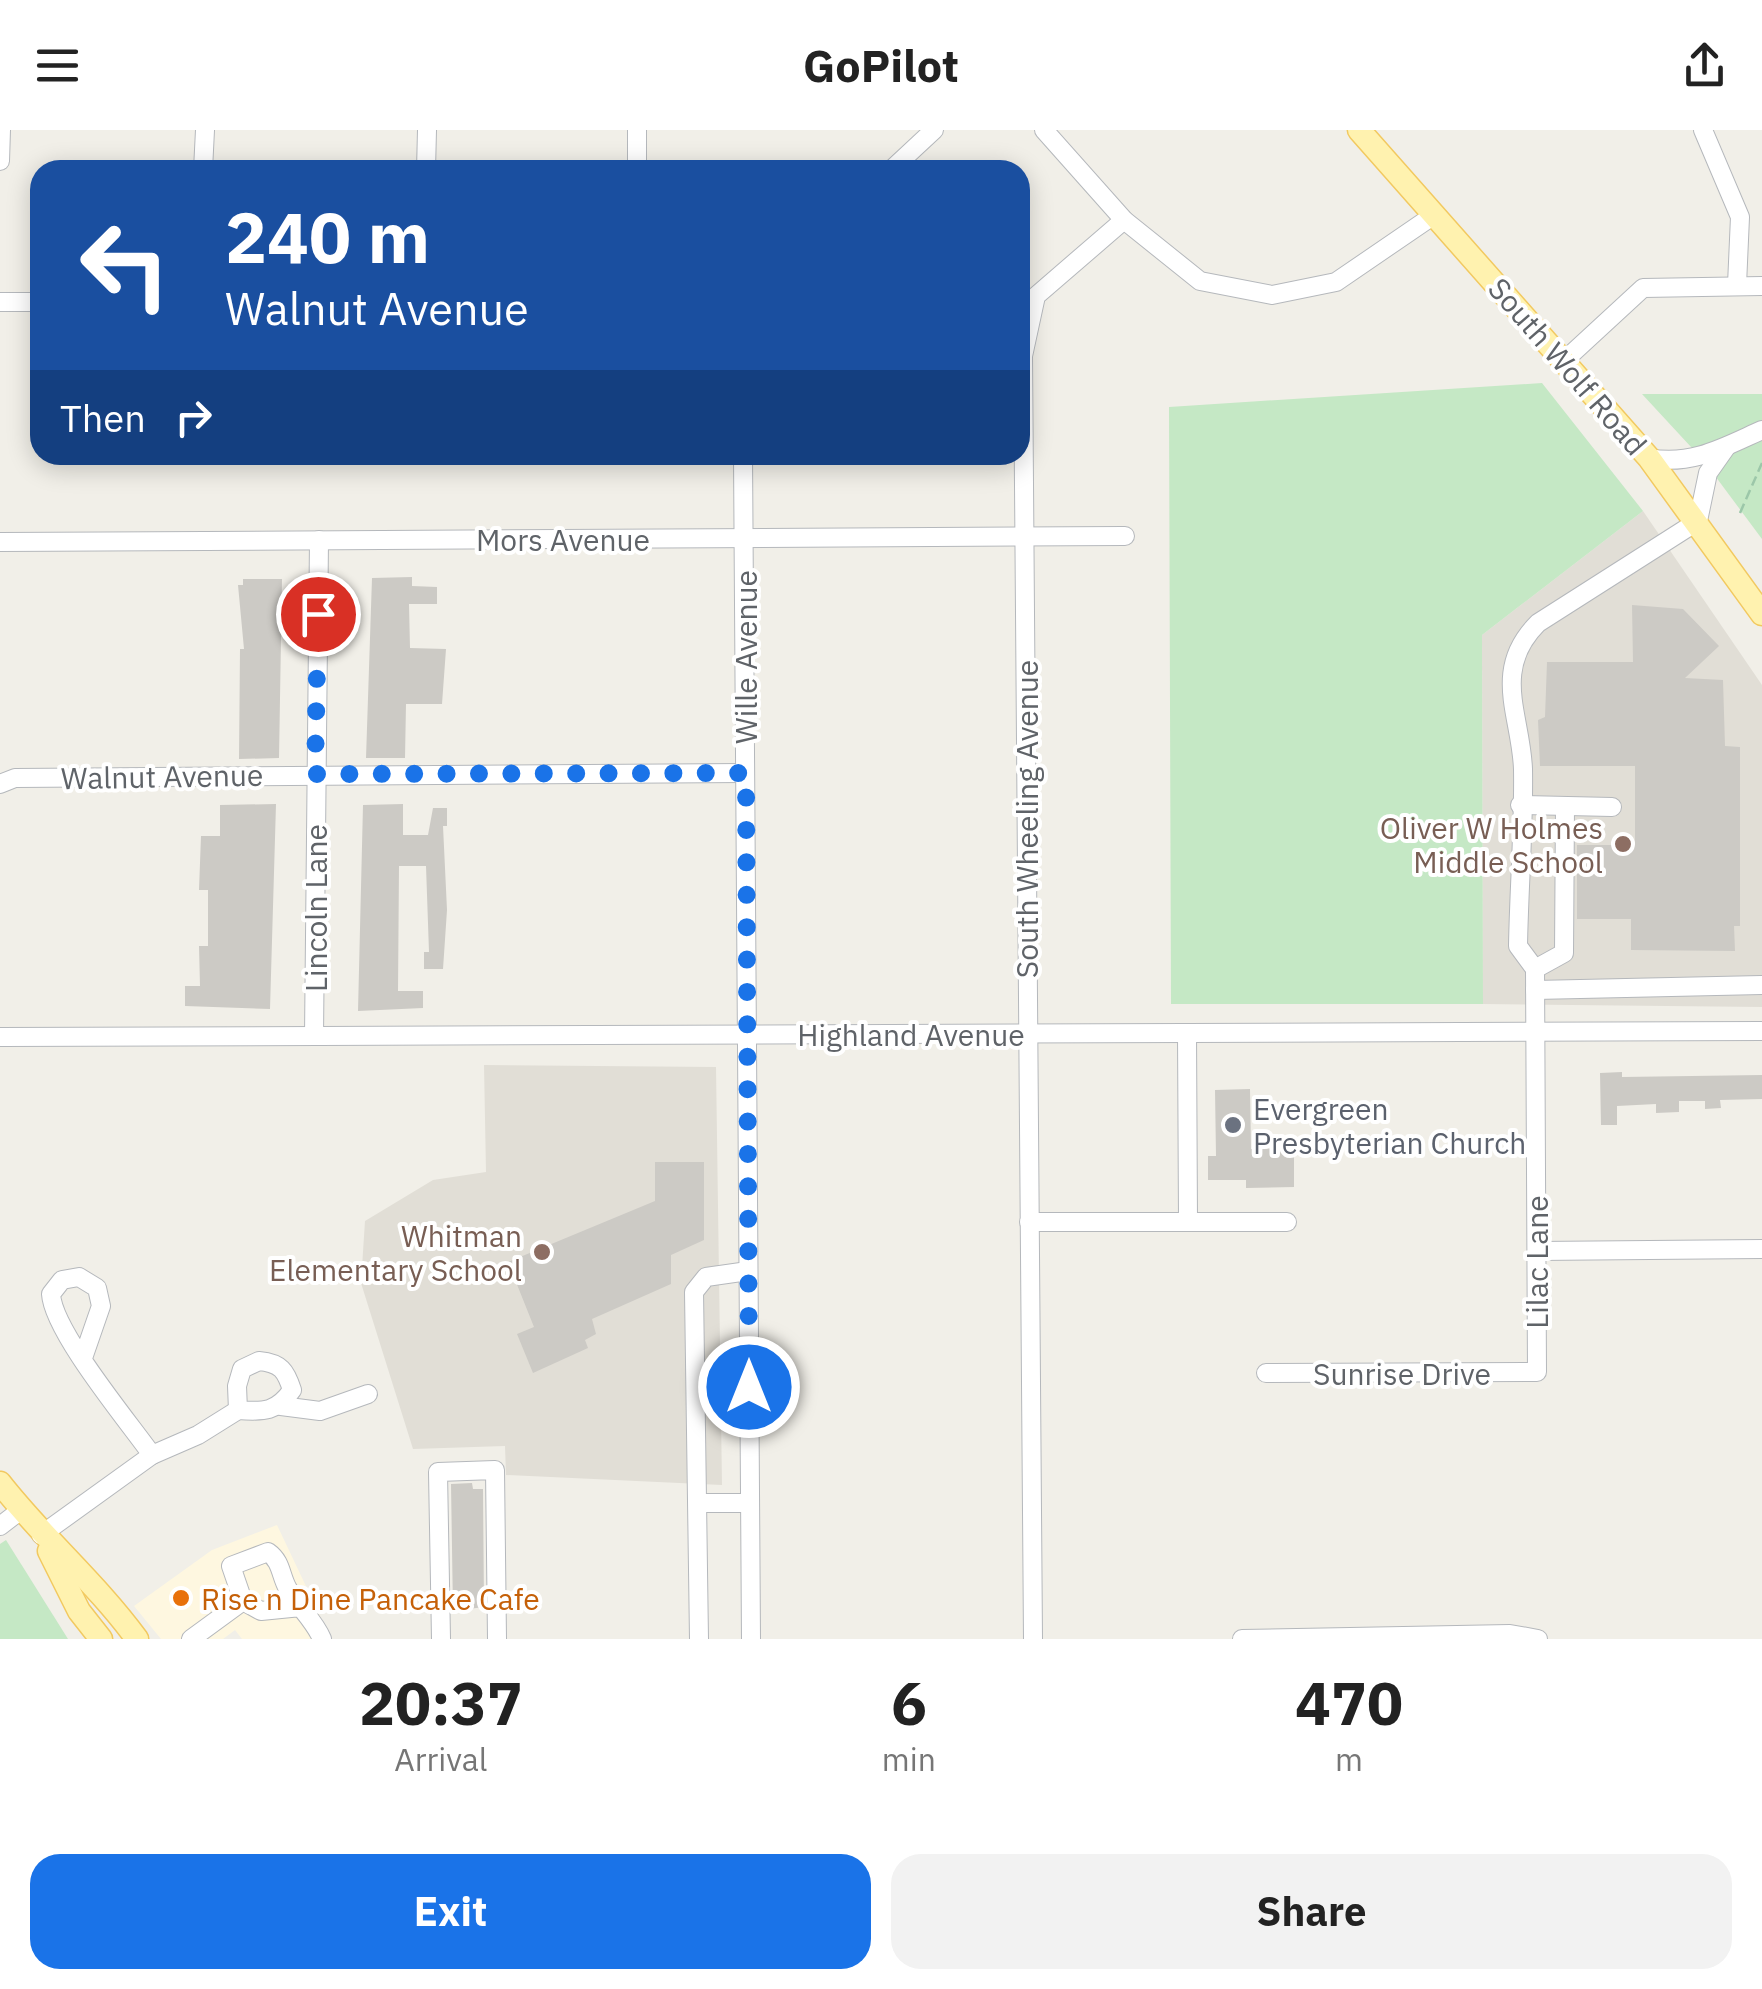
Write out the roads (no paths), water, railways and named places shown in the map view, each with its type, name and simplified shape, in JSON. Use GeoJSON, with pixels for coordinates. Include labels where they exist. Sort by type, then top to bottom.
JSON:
{"type":"FeatureCollection","features":[{"type":"Feature","properties":{"kind":"main road","name":"South Wolf Road"},"geometry":{"type":"LineString","coordinates":[[1360,130],[1566,359],[1649,458],[1762,614]]}},
{"type":"Feature","properties":{"kind":"main road"},"geometry":{"type":"LineString","coordinates":[[0,1483],[40,1535],[79,1611],[101,1639]]}},
{"type":"Feature","properties":{"kind":"main road"},"geometry":{"type":"LineString","coordinates":[[40,1535],[106,1597],[138,1639]]}},
{"type":"Feature","properties":{"kind":"street"},"geometry":{"type":"LineString","coordinates":[[0,160],[1,130]]}},
{"type":"Feature","properties":{"kind":"street"},"geometry":{"type":"LineString","coordinates":[[203,160],[204,130]]}},
{"type":"Feature","properties":{"kind":"street"},"geometry":{"type":"LineString","coordinates":[[426,160],[428,130]]}},
{"type":"Feature","properties":{"kind":"street"},"geometry":{"type":"LineString","coordinates":[[637,160],[638,130]]}},
{"type":"Feature","properties":{"kind":"street"},"geometry":{"type":"LineString","coordinates":[[902,160],[934,130]]}},
{"type":"Feature","properties":{"kind":"street"},"geometry":{"type":"LineString","coordinates":[[1044,130],[1124,220],[1200,281],[1272,296],[1336,282],[1434,215]]}},
{"type":"Feature","properties":{"kind":"street"},"geometry":{"type":"LineString","coordinates":[[1703,130],[1740,216],[1737,285]]}},
{"type":"Feature","properties":{"kind":"street","name":"South Wheeling Avenue"},"geometry":{"type":"LineString","coordinates":[[1030,322],[1036,296],[1124,220]]}},
{"type":"Feature","properties":{"kind":"street"},"geometry":{"type":"LineString","coordinates":[[1566,359],[1642,288],[1762,286]]}},
{"type":"Feature","properties":{"kind":"street"},"geometry":{"type":"LineString","coordinates":[[0,302],[30,302]]}},
{"type":"Feature","properties":{"kind":"street"},"geometry":{"type":"LineString","coordinates":[[1649,458],[1674,463],[1762,430]]}},
{"type":"Feature","properties":{"kind":"street"},"geometry":{"type":"LineString","coordinates":[[1565,807],[1564,954],[1535,968],[1518,946],[1523,766],[1510,699],[1521,640],[1538,623],[1698,521],[1708,473],[1727,446]]}},
{"type":"Feature","properties":{"kind":"street","name":"Wille Avenue"},"geometry":{"type":"LineString","coordinates":[[744,465],[751,1639]]}},
{"type":"Feature","properties":{"kind":"street","name":"South Wheeling Avenue"},"geometry":{"type":"LineString","coordinates":[[1023,465],[1032,1639]]}},
{"type":"Feature","properties":{"kind":"street","name":"Mors Avenue"},"geometry":{"type":"LineString","coordinates":[[0,542],[1126,536]]}},
{"type":"Feature","properties":{"kind":"street","name":"Lincoln Lane"},"geometry":{"type":"LineString","coordinates":[[314,1036],[320,540]]}},
{"type":"Feature","properties":{"kind":"street","name":"Walnut Avenue"},"geometry":{"type":"LineString","coordinates":[[0,784],[15,778],[746,773]]}},
{"type":"Feature","properties":{"kind":"street"},"geometry":{"type":"LineString","coordinates":[[1520,805],[1612,807]]}},
{"type":"Feature","properties":{"kind":"street","name":"Lilac Lane"},"geometry":{"type":"LineString","coordinates":[[1535,968],[1537,1372]]}},
{"type":"Feature","properties":{"kind":"street"},"geometry":{"type":"LineString","coordinates":[[1535,990],[1762,986]]}},
{"type":"Feature","properties":{"kind":"street","name":"Highland Avenue"},"geometry":{"type":"LineString","coordinates":[[0,1037],[1762,1030]]}},
{"type":"Feature","properties":{"kind":"street"},"geometry":{"type":"LineString","coordinates":[[1187,1033],[1188,1221]]}},
{"type":"Feature","properties":{"kind":"street"},"geometry":{"type":"LineString","coordinates":[[1029,1222],[1287,1222]]}},
{"type":"Feature","properties":{"kind":"street"},"geometry":{"type":"LineString","coordinates":[[1537,1251],[1762,1250]]}},
{"type":"Feature","properties":{"kind":"street"},"geometry":{"type":"LineString","coordinates":[[699,1639],[694,1292],[706,1277],[748,1272]]}},
{"type":"Feature","properties":{"kind":"street"},"geometry":{"type":"LineString","coordinates":[[83,1358],[101,1306],[97,1288],[79,1276],[62,1280],[51,1294],[52,1310],[83,1358],[152,1455]]}},
{"type":"Feature","properties":{"kind":"street"},"geometry":{"type":"LineString","coordinates":[[238,1410],[237,1386],[242,1370],[260,1361],[275,1362],[286,1372],[292,1390],[282,1406]]}},
{"type":"Feature","properties":{"kind":"street","name":"Sunrise Drive"},"geometry":{"type":"LineString","coordinates":[[1266,1373],[1537,1372]]}},
{"type":"Feature","properties":{"kind":"street"},"geometry":{"type":"LineString","coordinates":[[40,1535],[152,1455],[198,1435],[238,1410],[264,1412],[282,1406],[320,1411],[368,1394]]}},
{"type":"Feature","properties":{"kind":"street"},"geometry":{"type":"LineString","coordinates":[[441,1639],[438,1472],[495,1470],[498,1639]]}},
{"type":"Feature","properties":{"kind":"street"},"geometry":{"type":"LineString","coordinates":[[698,1503],[750,1503]]}},
{"type":"Feature","properties":{"kind":"street"},"geometry":{"type":"LineString","coordinates":[[0,1526],[22,1510]]}},
{"type":"Feature","properties":{"kind":"street"},"geometry":{"type":"LineString","coordinates":[[302,1607],[260,1612],[243,1602],[231,1566],[268,1552],[278,1559],[286,1586],[302,1607],[322,1639]]}},
{"type":"Feature","properties":{"kind":"street"},"geometry":{"type":"LineString","coordinates":[[190,1639],[243,1602]]}},
{"type":"Feature","properties":{"kind":"street"},"geometry":{"type":"LineString","coordinates":[[1242,1639],[1510,1634],[1538,1639]]}},
{"type":"Feature","properties":{"kind":"place","name":"Oliver W Holmes Middle School"},"geometry":{"type":"Point","coordinates":[1623,844]}},
{"type":"Feature","properties":{"kind":"place","name":"Evergreen Presbyterian Church"},"geometry":{"type":"Point","coordinates":[1233,1125]}},
{"type":"Feature","properties":{"kind":"place","name":"Whitman Elementary School"},"geometry":{"type":"Point","coordinates":[542,1252]}},
{"type":"Feature","properties":{"kind":"place","name":"Rise n Dine Pancake Cafe"},"geometry":{"type":"Point","coordinates":[181,1598]}}]}
